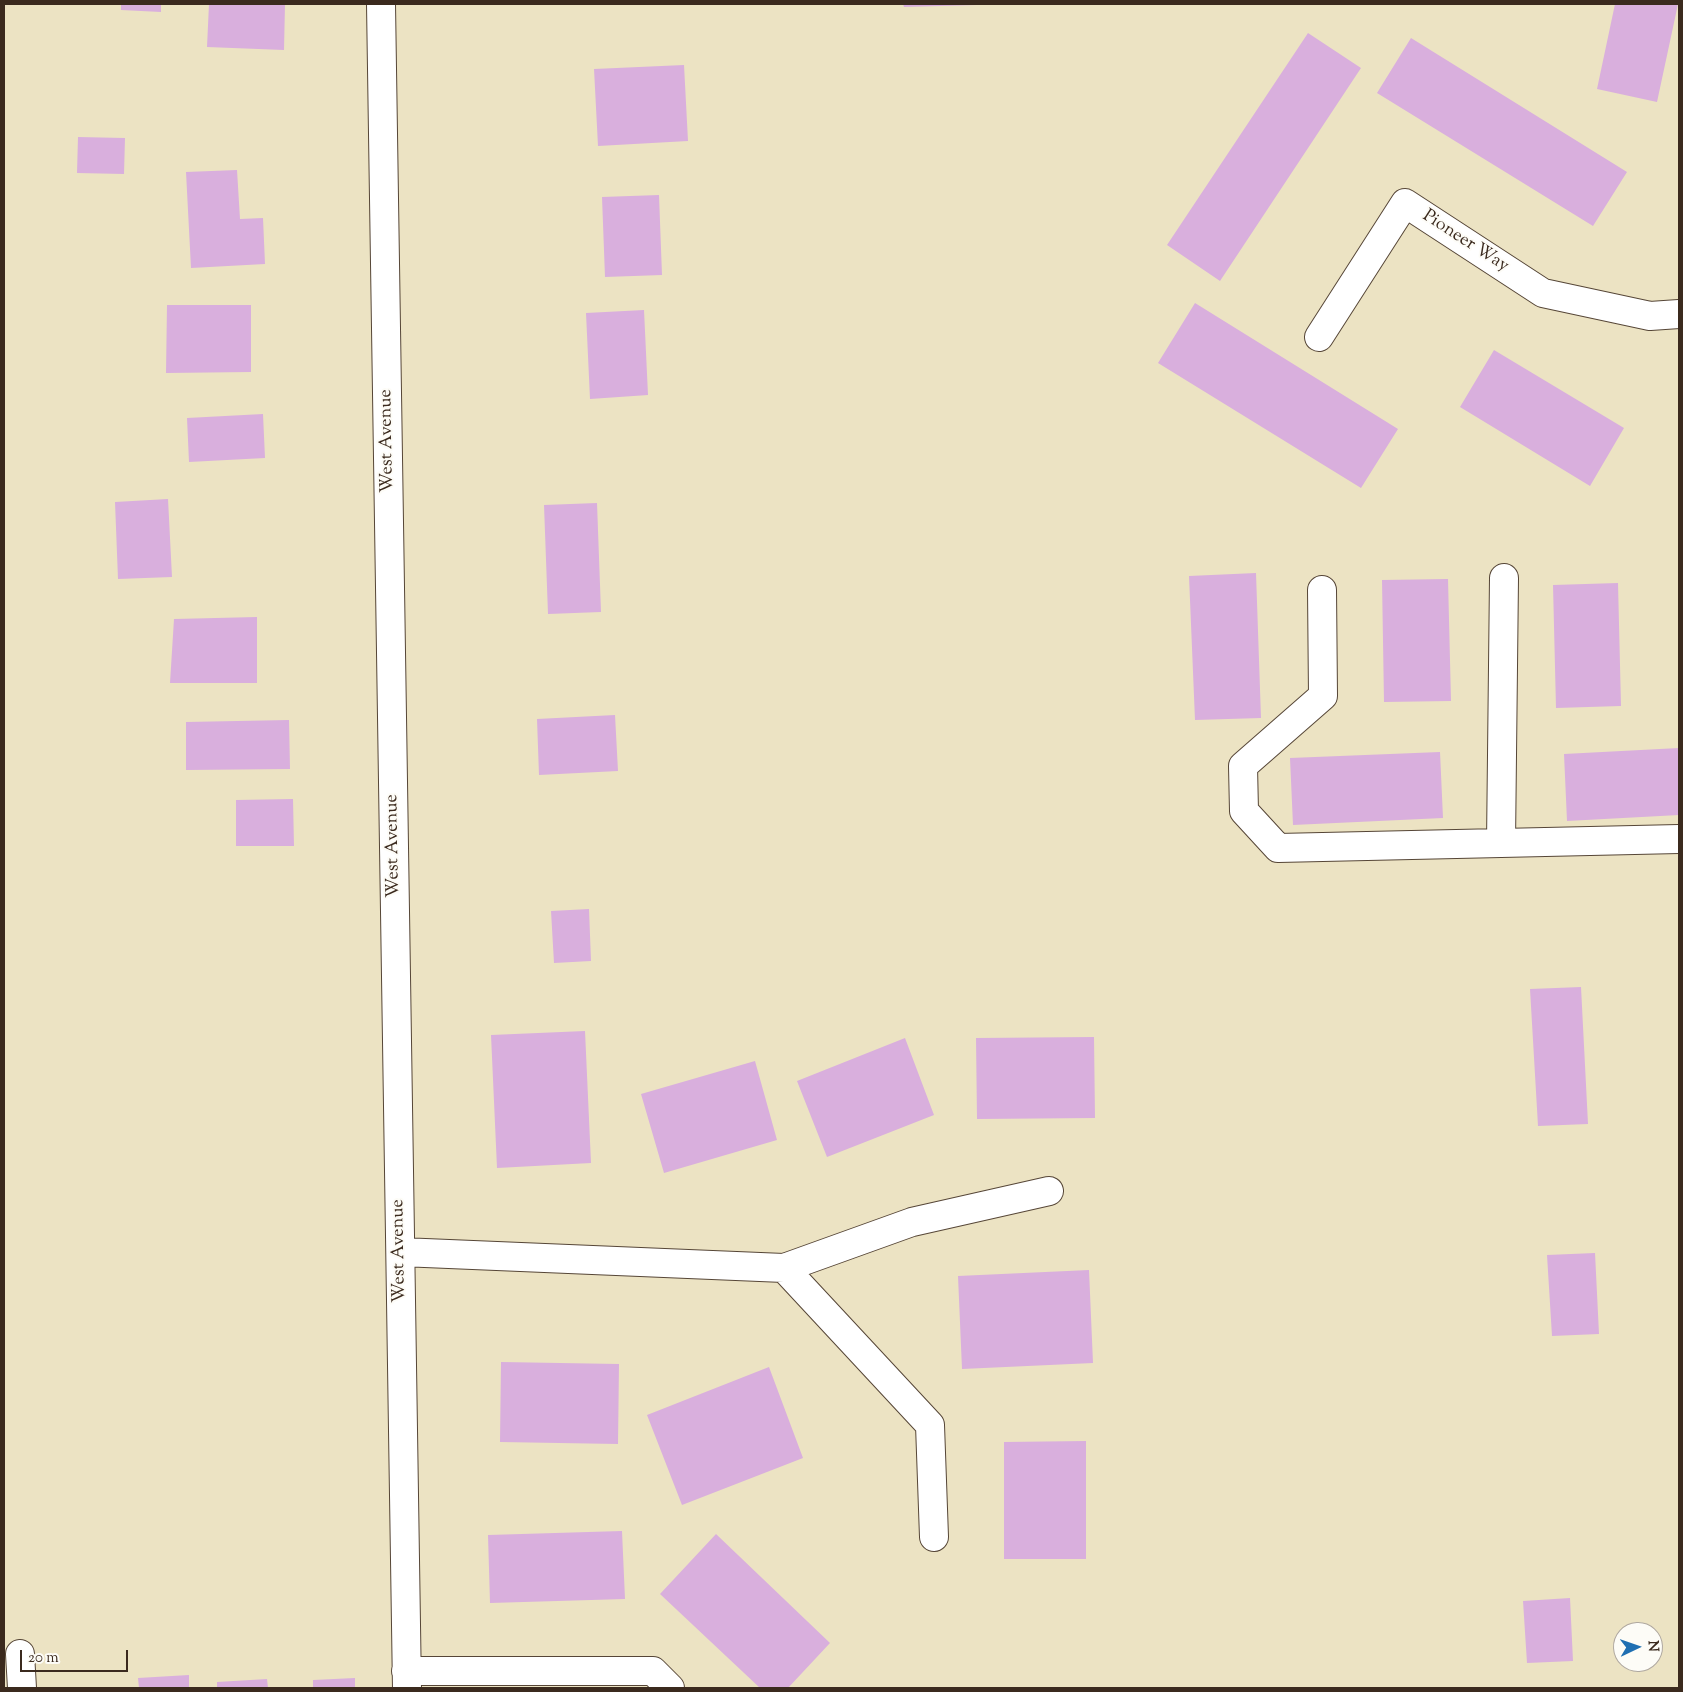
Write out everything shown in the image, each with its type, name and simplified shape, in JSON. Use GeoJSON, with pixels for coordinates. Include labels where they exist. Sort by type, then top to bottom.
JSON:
{"type":"FeatureCollection","features":[{"type":"Feature","properties":{"kind":"street","name":"West Avenue"},"geometry":{"type":"LineString","coordinates":[[381,4],[407,1680]]}},
{"type":"Feature","properties":{"kind":"street","name":"Pioneer Way"},"geometry":{"type":"LineString","coordinates":[[1319,337],[1405,203],[1543,293],[1650,316],[1679,314]]}},
{"type":"Feature","properties":{"kind":"street"},"geometry":{"type":"LineString","coordinates":[[1501,843],[1504,578]]}},
{"type":"Feature","properties":{"kind":"street"},"geometry":{"type":"LineString","coordinates":[[1322,590],[1323,696],[1243,766],[1244,811],[1278,848],[1679,839]]}},
{"type":"Feature","properties":{"kind":"street"},"geometry":{"type":"LineString","coordinates":[[401,1252],[784,1268],[912,1222],[1049,1191]]}},
{"type":"Feature","properties":{"kind":"street"},"geometry":{"type":"LineString","coordinates":[[784,1268],[930,1425],[934,1538]]}},
{"type":"Feature","properties":{"kind":"street"},"geometry":{"type":"LineString","coordinates":[[20,1654],[22,1688]]}},
{"type":"Feature","properties":{"kind":"street"},"geometry":{"type":"LineString","coordinates":[[407,1680],[653,1671],[670,1688]]}},
{"type":"Feature","properties":{"kind":"building"},"geometry":{"type":"Polygon","coordinates":[[[121,4],[161,4],[161,12],[121,10],[121,4]]]}},
{"type":"Feature","properties":{"kind":"building"},"geometry":{"type":"Polygon","coordinates":[[[209,4],[285,4],[284,50],[207,47],[209,4]]]}},
{"type":"Feature","properties":{"kind":"building"},"geometry":{"type":"Polygon","coordinates":[[[903,4],[977,4],[977,5],[904,7],[903,4]]]}},
{"type":"Feature","properties":{"kind":"building"},"geometry":{"type":"Polygon","coordinates":[[[1615,4],[1678,4],[1657,102],[1597,89],[1615,4]]]}},
{"type":"Feature","properties":{"kind":"building"},"geometry":{"type":"Polygon","coordinates":[[[1308,33],[1361,68],[1220,281],[1167,245],[1308,33]]]}},
{"type":"Feature","properties":{"kind":"building"},"geometry":{"type":"Polygon","coordinates":[[[1411,38],[1627,172],[1593,226],[1377,93],[1411,38]]]}},
{"type":"Feature","properties":{"kind":"building"},"geometry":{"type":"Polygon","coordinates":[[[684,65],[688,141],[598,146],[594,69],[684,65]]]}},
{"type":"Feature","properties":{"kind":"building"},"geometry":{"type":"Polygon","coordinates":[[[78,137],[125,138],[124,174],[77,173],[78,137]]]}},
{"type":"Feature","properties":{"kind":"building"},"geometry":{"type":"Polygon","coordinates":[[[237,170],[240,219],[263,218],[265,264],[191,268],[186,172],[237,170]]]}},
{"type":"Feature","properties":{"kind":"building"},"geometry":{"type":"Polygon","coordinates":[[[659,195],[662,275],[605,277],[602,197],[659,195]]]}},
{"type":"Feature","properties":{"kind":"building"},"geometry":{"type":"Polygon","coordinates":[[[1195,303],[1398,429],[1361,488],[1158,363],[1195,303]]]}},
{"type":"Feature","properties":{"kind":"building"},"geometry":{"type":"Polygon","coordinates":[[[167,305],[251,305],[251,372],[166,373],[167,305]]]}},
{"type":"Feature","properties":{"kind":"building"},"geometry":{"type":"Polygon","coordinates":[[[644,310],[648,395],[590,399],[586,313],[644,310]]]}},
{"type":"Feature","properties":{"kind":"building"},"geometry":{"type":"Polygon","coordinates":[[[1494,350],[1624,428],[1590,486],[1460,407],[1494,350]]]}},
{"type":"Feature","properties":{"kind":"building"},"geometry":{"type":"Polygon","coordinates":[[[263,414],[265,458],[189,462],[187,418],[263,414]]]}},
{"type":"Feature","properties":{"kind":"building"},"geometry":{"type":"Polygon","coordinates":[[[168,499],[172,577],[118,579],[115,502],[168,499]]]}},
{"type":"Feature","properties":{"kind":"building"},"geometry":{"type":"Polygon","coordinates":[[[597,503],[601,612],[548,614],[544,505],[597,503]]]}},
{"type":"Feature","properties":{"kind":"building"},"geometry":{"type":"Polygon","coordinates":[[[1256,573],[1261,718],[1195,720],[1189,576],[1256,573]]]}},
{"type":"Feature","properties":{"kind":"building"},"geometry":{"type":"Polygon","coordinates":[[[1448,579],[1451,701],[1384,702],[1382,580],[1448,579]]]}},
{"type":"Feature","properties":{"kind":"building"},"geometry":{"type":"Polygon","coordinates":[[[1618,583],[1621,706],[1556,708],[1553,585],[1618,583]]]}},
{"type":"Feature","properties":{"kind":"building"},"geometry":{"type":"Polygon","coordinates":[[[257,617],[257,683],[170,683],[174,619],[257,617]]]}},
{"type":"Feature","properties":{"kind":"building"},"geometry":{"type":"Polygon","coordinates":[[[615,715],[618,771],[539,775],[537,719],[615,715]]]}},
{"type":"Feature","properties":{"kind":"building"},"geometry":{"type":"Polygon","coordinates":[[[289,720],[290,769],[186,770],[186,722],[289,720]]]}},
{"type":"Feature","properties":{"kind":"building"},"geometry":{"type":"Polygon","coordinates":[[[1679,748],[1679,815],[1567,821],[1564,754],[1679,748]]]}},
{"type":"Feature","properties":{"kind":"building"},"geometry":{"type":"Polygon","coordinates":[[[1440,752],[1443,818],[1293,825],[1290,758],[1440,752]]]}},
{"type":"Feature","properties":{"kind":"building"},"geometry":{"type":"Polygon","coordinates":[[[293,799],[294,846],[236,846],[236,800],[293,799]]]}},
{"type":"Feature","properties":{"kind":"building"},"geometry":{"type":"Polygon","coordinates":[[[589,909],[591,961],[554,963],[551,911],[589,909]]]}},
{"type":"Feature","properties":{"kind":"building"},"geometry":{"type":"Polygon","coordinates":[[[1581,987],[1588,1124],[1538,1126],[1530,989],[1581,987]]]}},
{"type":"Feature","properties":{"kind":"building"},"geometry":{"type":"Polygon","coordinates":[[[585,1031],[591,1163],[497,1168],[491,1035],[585,1031]]]}},
{"type":"Feature","properties":{"kind":"building"},"geometry":{"type":"Polygon","coordinates":[[[1094,1037],[1095,1118],[977,1119],[976,1038],[1094,1037]]]}},
{"type":"Feature","properties":{"kind":"building"},"geometry":{"type":"Polygon","coordinates":[[[905,1038],[934,1115],[827,1157],[797,1081],[905,1038]]]}},
{"type":"Feature","properties":{"kind":"building"},"geometry":{"type":"Polygon","coordinates":[[[755,1061],[777,1140],[664,1173],[641,1094],[755,1061]]]}},
{"type":"Feature","properties":{"kind":"building"},"geometry":{"type":"Polygon","coordinates":[[[1595,1253],[1599,1334],[1552,1336],[1547,1255],[1595,1253]]]}},
{"type":"Feature","properties":{"kind":"building"},"geometry":{"type":"Polygon","coordinates":[[[1089,1270],[1093,1363],[962,1369],[958,1276],[1089,1270]]]}},
{"type":"Feature","properties":{"kind":"building"},"geometry":{"type":"Polygon","coordinates":[[[501,1362],[619,1364],[618,1444],[500,1442],[501,1362]]]}},
{"type":"Feature","properties":{"kind":"building"},"geometry":{"type":"Polygon","coordinates":[[[769,1367],[803,1458],[682,1505],[647,1415],[769,1367]]]}},
{"type":"Feature","properties":{"kind":"building"},"geometry":{"type":"Polygon","coordinates":[[[1086,1441],[1086,1559],[1004,1559],[1004,1442],[1086,1441]]]}},
{"type":"Feature","properties":{"kind":"building"},"geometry":{"type":"Polygon","coordinates":[[[622,1531],[625,1599],[490,1603],[488,1535],[622,1531]]]}},
{"type":"Feature","properties":{"kind":"building"},"geometry":{"type":"Polygon","coordinates":[[[716,1534],[830,1643],[788,1688],[760,1688],[660,1594],[716,1534]]]}},
{"type":"Feature","properties":{"kind":"building"},"geometry":{"type":"Polygon","coordinates":[[[1570,1598],[1573,1661],[1527,1663],[1523,1601],[1570,1598]]]}},
{"type":"Feature","properties":{"kind":"building"},"geometry":{"type":"Polygon","coordinates":[[[189,1675],[189,1688],[139,1688],[138,1678],[189,1675]]]}},
{"type":"Feature","properties":{"kind":"building"},"geometry":{"type":"Polygon","coordinates":[[[355,1678],[355,1688],[313,1688],[313,1680],[355,1678]]]}},
{"type":"Feature","properties":{"kind":"building"},"geometry":{"type":"Polygon","coordinates":[[[267,1679],[268,1688],[217,1688],[217,1682],[267,1679]]]}}]}
